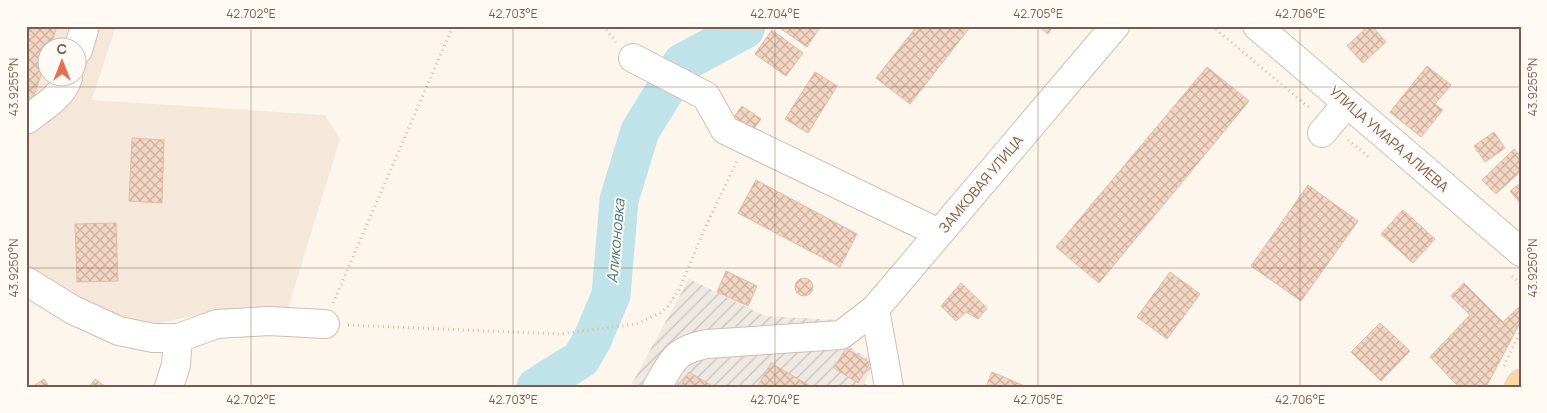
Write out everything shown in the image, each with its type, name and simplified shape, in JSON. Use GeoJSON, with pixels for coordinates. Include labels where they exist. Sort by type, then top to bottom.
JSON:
{"type":"FeatureCollection","features":[{"type":"Feature","properties":{"kind":"street","name":"ЗАМКОВАЯ УЛИЦА"},"geometry":{"type":"LineString","coordinates":[[657,387],[674,357],[690,347],[707,344],[841,334],[874,309],[1115,26]]}},
{"type":"Feature","properties":{"kind":"street","name":"УЛИЦА УМАРА АЛИЕВА"},"geometry":{"type":"LineString","coordinates":[[1257,26],[1521,252]]}},
{"type":"Feature","properties":{"kind":"street"},"geometry":{"type":"LineString","coordinates":[[633,58],[706,96],[725,130],[939,233]]}},
{"type":"Feature","properties":{"kind":"street"},"geometry":{"type":"LineString","coordinates":[[26,120],[64,88]]}},
{"type":"Feature","properties":{"kind":"street"},"geometry":{"type":"LineString","coordinates":[[1322,133],[1347,102]]}},
{"type":"Feature","properties":{"kind":"street"},"geometry":{"type":"LineString","coordinates":[[26,281],[73,310],[119,331],[153,338],[178,338],[217,324],[269,321],[324,324]]}},
{"type":"Feature","properties":{"kind":"street"},"geometry":{"type":"LineString","coordinates":[[874,309],[889,387]]}},
{"type":"Feature","properties":{"kind":"street"},"geometry":{"type":"LineString","coordinates":[[169,387],[176,365],[178,338]]}},
{"type":"Feature","properties":{"kind":"path"},"geometry":{"type":"LineString","coordinates":[[453,26],[324,324],[559,334],[637,324],[660,314],[679,290],[705,228],[747,141]]}},
{"type":"Feature","properties":{"kind":"path"},"geometry":{"type":"LineString","coordinates":[[1514,380],[1521,330]]}},
{"type":"Feature","properties":{"kind":"shaded area"},"geometry":{"type":"Polygon","coordinates":[[[26,26],[116,26],[92,100],[325,115],[340,139],[288,308],[274,315],[207,313],[159,323],[130,322],[89,310],[26,268],[26,26]]]}},
{"type":"Feature","properties":{"kind":"shaded area"},"geometry":{"type":"Polygon","coordinates":[[[689,279],[765,316],[837,320],[848,346],[875,363],[864,383],[871,387],[630,387],[689,279]]]}},
{"type":"Feature","properties":{"kind":"building"},"geometry":{"type":"Polygon","coordinates":[[[26,26],[57,26],[53,38],[38,38],[38,84],[32,101],[26,99],[26,26]]]}},
{"type":"Feature","properties":{"kind":"building"},"geometry":{"type":"Polygon","coordinates":[[[777,26],[821,26],[807,47],[777,26]]]}},
{"type":"Feature","properties":{"kind":"building"},"geometry":{"type":"Polygon","coordinates":[[[917,26],[971,26],[910,104],[876,78],[917,26]]]}},
{"type":"Feature","properties":{"kind":"building"},"geometry":{"type":"Polygon","coordinates":[[[1038,26],[1053,26],[1048,34],[1038,26]]]}},
{"type":"Feature","properties":{"kind":"building"},"geometry":{"type":"Polygon","coordinates":[[[1368,26],[1372,26],[1386,42],[1363,63],[1347,46],[1368,26]]]}},
{"type":"Feature","properties":{"kind":"building"},"geometry":{"type":"Polygon","coordinates":[[[772,30],[803,53],[786,76],[755,54],[772,30]]]}},
{"type":"Feature","properties":{"kind":"building"},"geometry":{"type":"Polygon","coordinates":[[[1427,66],[1451,85],[1435,104],[1443,110],[1421,137],[1390,112],[1427,66]]]}},
{"type":"Feature","properties":{"kind":"building"},"geometry":{"type":"Polygon","coordinates":[[[1207,67],[1249,101],[1099,283],[1056,247],[1207,67]]]}},
{"type":"Feature","properties":{"kind":"building"},"geometry":{"type":"Polygon","coordinates":[[[815,72],[837,86],[808,133],[785,119],[815,72]]]}},
{"type":"Feature","properties":{"kind":"building"},"geometry":{"type":"Polygon","coordinates":[[[742,106],[761,119],[750,134],[731,121],[742,106]]]}},
{"type":"Feature","properties":{"kind":"building"},"geometry":{"type":"Polygon","coordinates":[[[1494,132],[1505,148],[1485,162],[1474,146],[1494,132]]]}},
{"type":"Feature","properties":{"kind":"building"},"geometry":{"type":"Polygon","coordinates":[[[132,138],[164,140],[162,203],[129,201],[132,138]]]}},
{"type":"Feature","properties":{"kind":"building"},"geometry":{"type":"Polygon","coordinates":[[[1514,149],[1521,156],[1521,171],[1496,194],[1482,180],[1514,149]]]}},
{"type":"Feature","properties":{"kind":"building"},"geometry":{"type":"Polygon","coordinates":[[[756,180],[857,234],[840,267],[738,213],[756,180]]]}},
{"type":"Feature","properties":{"kind":"building"},"geometry":{"type":"Polygon","coordinates":[[[1521,183],[1521,204],[1510,191],[1521,183]]]}},
{"type":"Feature","properties":{"kind":"building"},"geometry":{"type":"Polygon","coordinates":[[[1308,185],[1358,221],[1301,301],[1251,266],[1308,185]]]}},
{"type":"Feature","properties":{"kind":"building"},"geometry":{"type":"Polygon","coordinates":[[[1403,210],[1435,239],[1413,263],[1381,234],[1403,210]]]}},
{"type":"Feature","properties":{"kind":"building"},"geometry":{"type":"Polygon","coordinates":[[[116,223],[118,281],[77,282],[75,224],[116,223]]]}},
{"type":"Feature","properties":{"kind":"building"},"geometry":{"type":"Polygon","coordinates":[[[726,271],[757,286],[748,306],[717,292],[726,271]]]}},
{"type":"Feature","properties":{"kind":"building"},"geometry":{"type":"Polygon","coordinates":[[[1170,272],[1200,294],[1167,339],[1137,317],[1170,272]]]}},
{"type":"Feature","properties":{"kind":"building"},"geometry":{"type":"Polygon","coordinates":[[[804,278],[810,281],[813,287],[810,293],[804,296],[798,293],[795,287],[798,281],[804,278]]]}},
{"type":"Feature","properties":{"kind":"building"},"geometry":{"type":"Polygon","coordinates":[[[961,283],[987,308],[978,319],[966,312],[956,321],[941,306],[961,283]]]}},
{"type":"Feature","properties":{"kind":"building"},"geometry":{"type":"Polygon","coordinates":[[[1464,283],[1503,322],[1521,307],[1521,321],[1486,387],[1459,387],[1430,357],[1470,315],[1451,296],[1464,283]]]}},
{"type":"Feature","properties":{"kind":"building"},"geometry":{"type":"Polygon","coordinates":[[[1380,323],[1410,351],[1381,381],[1351,352],[1380,323]]]}},
{"type":"Feature","properties":{"kind":"building"},"geometry":{"type":"Polygon","coordinates":[[[846,348],[870,363],[858,383],[834,368],[846,348]]]}},
{"type":"Feature","properties":{"kind":"building"},"geometry":{"type":"Polygon","coordinates":[[[771,363],[812,387],[757,387],[771,363]]]}},
{"type":"Feature","properties":{"kind":"building"},"geometry":{"type":"Polygon","coordinates":[[[689,372],[714,387],[680,387],[689,372]]]}},
{"type":"Feature","properties":{"kind":"building"},"geometry":{"type":"Polygon","coordinates":[[[992,372],[1027,387],[986,387],[992,372]]]}},
{"type":"Feature","properties":{"kind":"building"},"geometry":{"type":"Polygon","coordinates":[[[44,379],[49,387],[32,387],[44,379]]]}},
{"type":"Feature","properties":{"kind":"building"},"geometry":{"type":"Polygon","coordinates":[[[95,379],[106,387],[89,387],[95,379]]]}},
{"type":"Feature","properties":{"kind":"waterway","name":"Аликоновка"},"geometry":{"type":"LineString","coordinates":[[536,387],[581,359],[592,340],[611,295],[619,200],[640,131],[682,63],[745,29],[746,26]]}}]}
